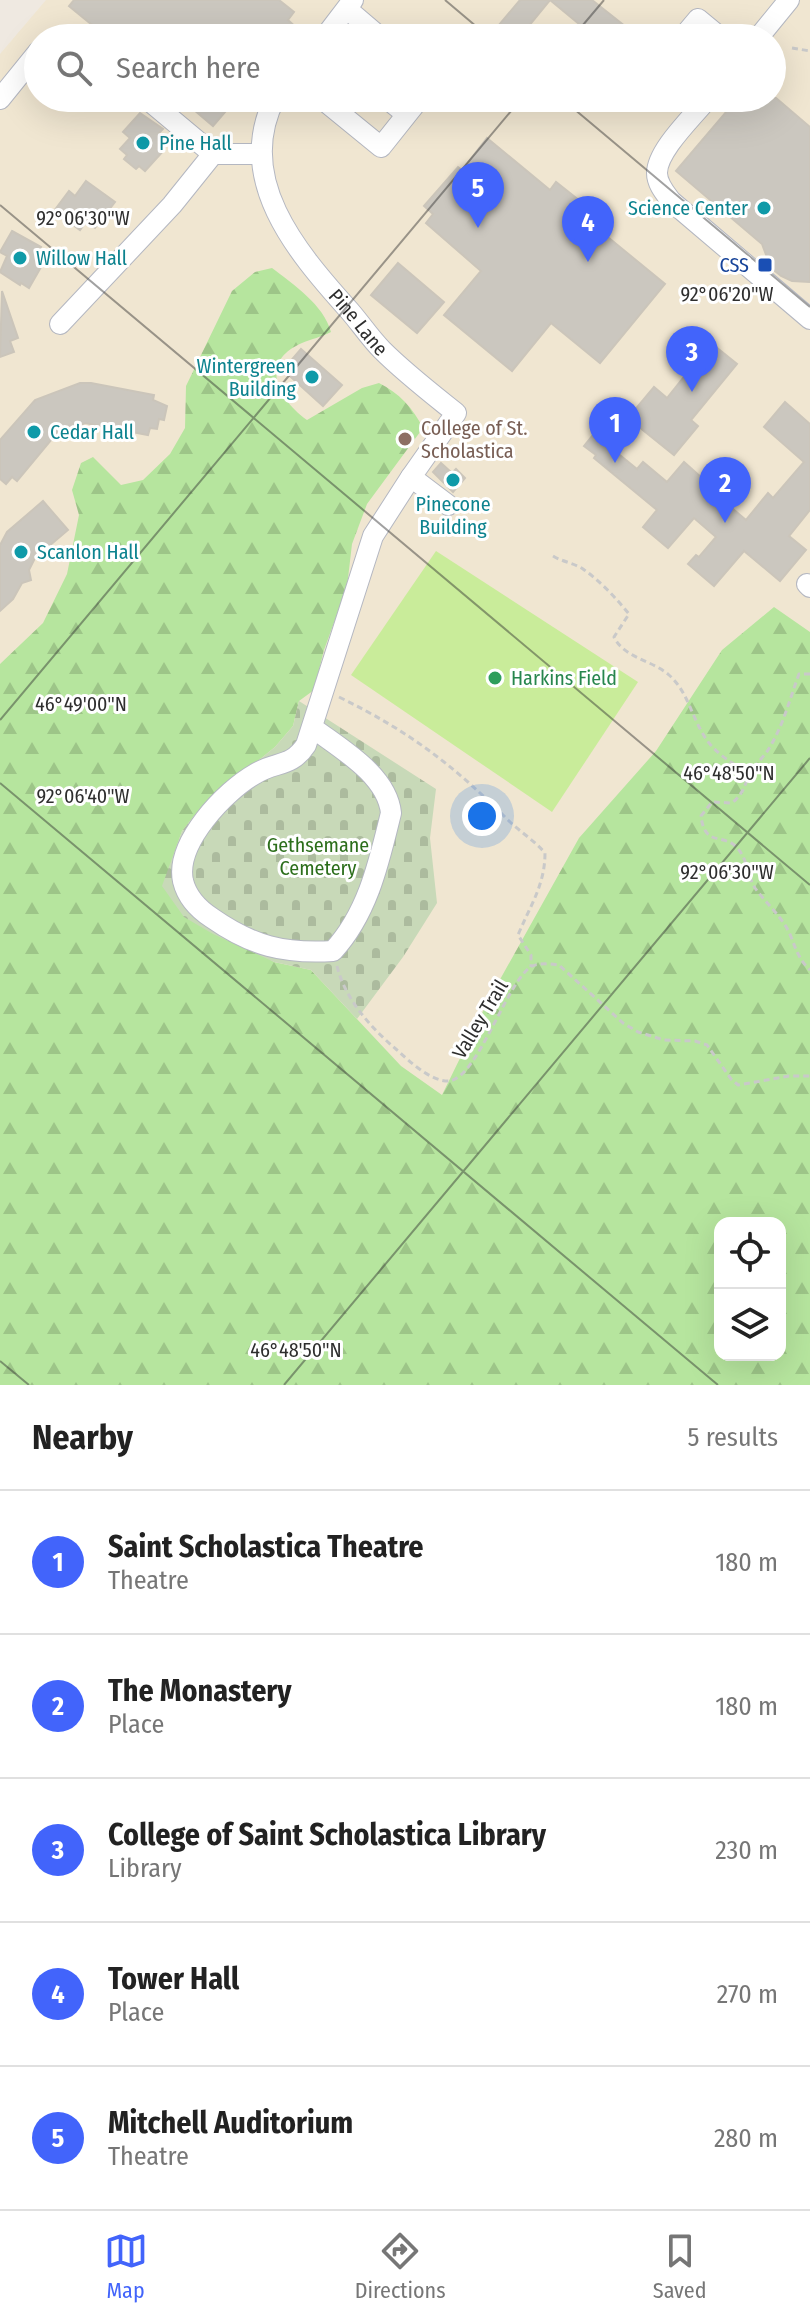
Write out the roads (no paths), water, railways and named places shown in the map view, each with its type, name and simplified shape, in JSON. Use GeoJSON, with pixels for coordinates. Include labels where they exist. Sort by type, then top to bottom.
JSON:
{"type":"FeatureCollection","features":[{"type":"Feature","properties":{"kind":"lane"},"geometry":{"type":"LineString","coordinates":[[769,24],[789,0]]}},
{"type":"Feature","properties":{"kind":"lane"},"geometry":{"type":"LineString","coordinates":[[335,24],[350,4],[368,24]]}},
{"type":"Feature","properties":{"kind":"lane"},"geometry":{"type":"LineString","coordinates":[[0,99],[24,69]]}},
{"type":"Feature","properties":{"kind":"lane"},"geometry":{"type":"LineString","coordinates":[[163,112],[213,154],[260,154]]}},
{"type":"Feature","properties":{"kind":"lane","name":"Pine Lane"},"geometry":{"type":"LineString","coordinates":[[269,112],[260,154],[266,186],[276,212],[308,265],[382,350],[456,413],[411,477]]}},
{"type":"Feature","properties":{"kind":"lane"},"geometry":{"type":"LineString","coordinates":[[338,112],[381,147],[406,114],[404,112]]}},
{"type":"Feature","properties":{"kind":"lane"},"geometry":{"type":"LineString","coordinates":[[696,112],[661,156],[657,173],[661,188],[671,201],[810,319]]}},
{"type":"Feature","properties":{"kind":"lane"},"geometry":{"type":"LineString","coordinates":[[60,324],[172,205],[213,154]]}},
{"type":"Feature","properties":{"kind":"lane"},"geometry":{"type":"LineString","coordinates":[[313,728],[374,779],[390,801],[391,813],[366,900],[351,929],[333,951],[314,952],[269,947],[239,937],[203,912],[188,896],[182,877],[187,852],[207,813],[257,772],[283,765],[299,756],[326,690],[373,536],[411,477],[448,505]]}},
{"type":"Feature","properties":{"kind":"place","name":"Pine Hall"},"geometry":{"type":"Point","coordinates":[143,143]}},
{"type":"Feature","properties":{"kind":"place","name":"Science Center"},"geometry":{"type":"Point","coordinates":[764,208]}},
{"type":"Feature","properties":{"kind":"place","name":"Mitchell Auditorium"},"geometry":{"type":"Point","coordinates":[478,228]}},
{"type":"Feature","properties":{"kind":"place","name":"Willow Hall"},"geometry":{"type":"Point","coordinates":[20,258]}},
{"type":"Feature","properties":{"kind":"place","name":"Tower Hall"},"geometry":{"type":"Point","coordinates":[588,262]}},
{"type":"Feature","properties":{"kind":"place","name":"CSS"},"geometry":{"type":"Point","coordinates":[765,265]}},
{"type":"Feature","properties":{"kind":"place","name":"Wintergreen Building"},"geometry":{"type":"Point","coordinates":[312,377]}},
{"type":"Feature","properties":{"kind":"place","name":"College of Saint Scholastica Library"},"geometry":{"type":"Point","coordinates":[692,392]}},
{"type":"Feature","properties":{"kind":"place","name":"Cedar Hall"},"geometry":{"type":"Point","coordinates":[34,432]}},
{"type":"Feature","properties":{"kind":"place","name":"College of St. Scholastica"},"geometry":{"type":"Point","coordinates":[405,439]}},
{"type":"Feature","properties":{"kind":"place","name":"Saint Scholastica Theatre"},"geometry":{"type":"Point","coordinates":[615,463]}},
{"type":"Feature","properties":{"kind":"place","name":"Pinecone Building"},"geometry":{"type":"Point","coordinates":[453,480]}},
{"type":"Feature","properties":{"kind":"place","name":"The Monastery"},"geometry":{"type":"Point","coordinates":[725,523]}},
{"type":"Feature","properties":{"kind":"place","name":"Scanlon Hall"},"geometry":{"type":"Point","coordinates":[21,552]}},
{"type":"Feature","properties":{"kind":"place","name":"Harkins Field"},"geometry":{"type":"Point","coordinates":[495,678]}},
{"type":"Feature","properties":{"kind":"park label","name":"Gethsemane Cemetery"},"geometry":{"type":"Point","coordinates":[318,856]}}]}
